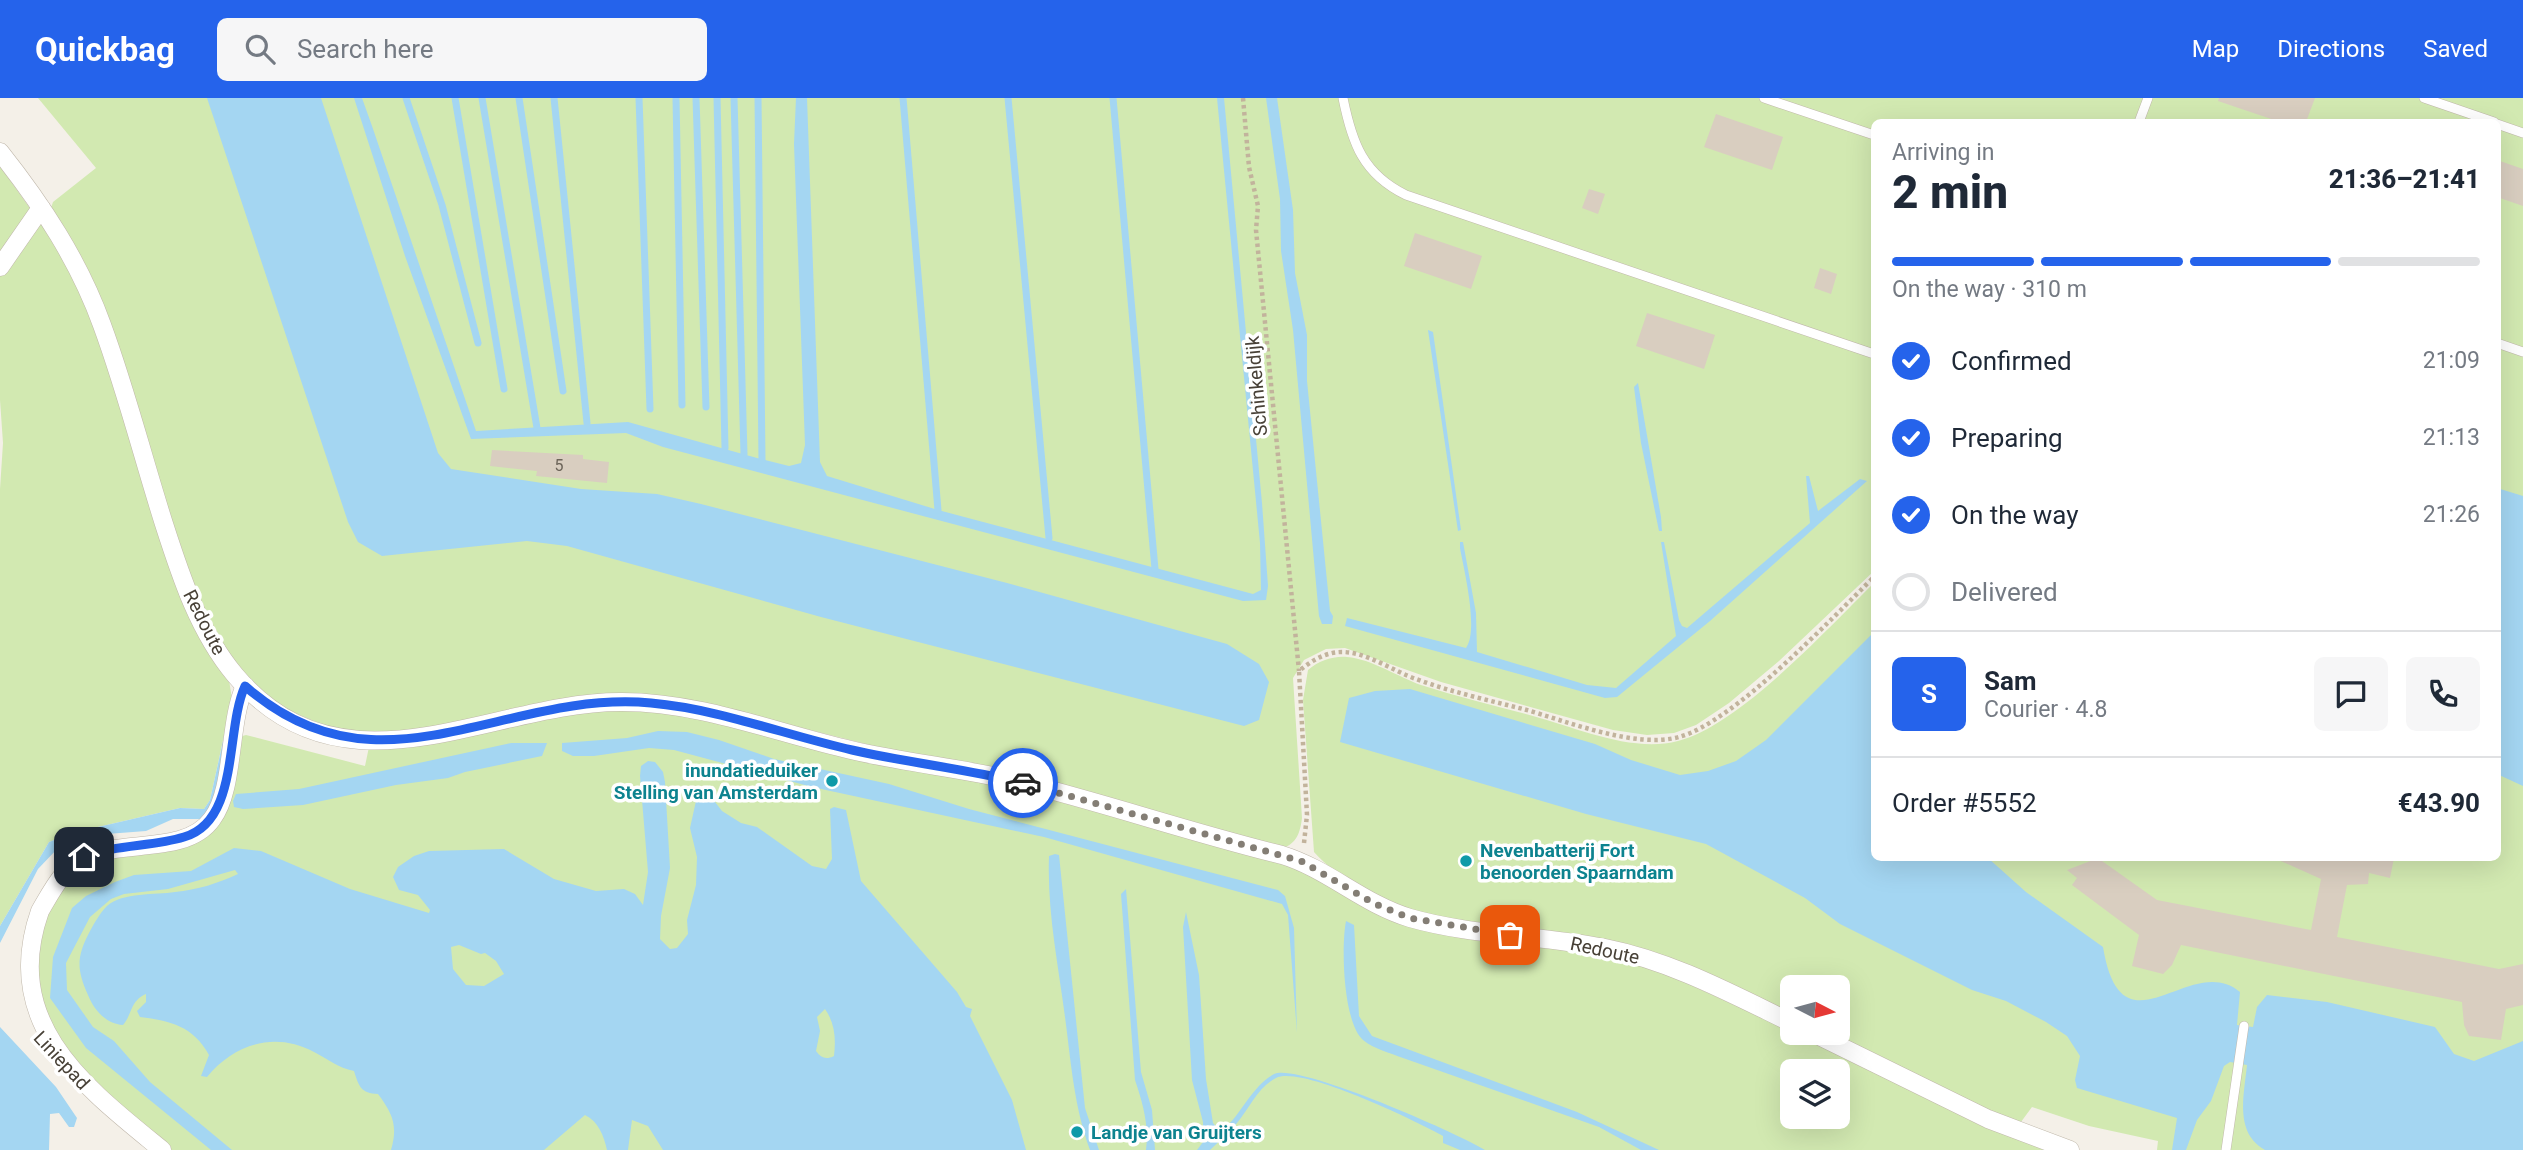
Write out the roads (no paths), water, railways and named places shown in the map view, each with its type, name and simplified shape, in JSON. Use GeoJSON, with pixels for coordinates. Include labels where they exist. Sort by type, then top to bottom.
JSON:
{"type":"FeatureCollection","features":[{"type":"Feature","properties":{"kind":"street","name":"Redoute"},"geometry":{"type":"LineString","coordinates":[[0,152],[71,255],[103,328],[173,551],[200,620],[218,653],[245,686],[283,714],[311,729],[339,737],[370,740],[440,735],[542,711],[594,703],[669,705],[850,750],[1023,783],[1301,861],[1366,900],[1401,915],[1446,926],[1624,952],[1707,983],[1780,1017]]}},
{"type":"Feature","properties":{"kind":"street"},"geometry":{"type":"LineString","coordinates":[[0,267],[41,208]]}},
{"type":"Feature","properties":{"kind":"street","name":"Liniepad"},"geometry":{"type":"LineString","coordinates":[[162,1150],[89,1088],[38,1038],[21,999],[19,966],[23,949],[38,916],[57,882],[73,863],[108,849],[185,837],[204,828],[213,819],[221,799],[245,686]]}},
{"type":"Feature","properties":{"kind":"street"},"geometry":{"type":"LineString","coordinates":[[1837,1045],[1988,1119],[2070,1150]]}},
{"type":"Feature","properties":{"kind":"lane"},"geometry":{"type":"LineString","coordinates":[[1343,98],[1349,127],[1372,172],[1385,185],[1406,195],[1871,353]]}},
{"type":"Feature","properties":{"kind":"lane"},"geometry":{"type":"LineString","coordinates":[[1764,98],[1871,134]]}},
{"type":"Feature","properties":{"kind":"lane"},"geometry":{"type":"LineString","coordinates":[[2141,119],[2148,98]]}},
{"type":"Feature","properties":{"kind":"lane"},"geometry":{"type":"LineString","coordinates":[[2424,98],[2484,119]]}},
{"type":"Feature","properties":{"kind":"lane"},"geometry":{"type":"LineString","coordinates":[[2501,125],[2523,133]]}},
{"type":"Feature","properties":{"kind":"lane"},"geometry":{"type":"LineString","coordinates":[[2501,344],[2523,352]]}},
{"type":"Feature","properties":{"kind":"lane"},"geometry":{"type":"LineString","coordinates":[[2226,1150],[2244,1026]]}},
{"type":"Feature","properties":{"kind":"water"},"geometry":{"type":"Polygon","coordinates":[[[207,98],[321,98],[438,453],[451,469],[581,489],[657,494],[1007,583],[1227,644],[1259,664],[1269,682],[1259,720],[1244,726],[821,617],[567,546],[527,541],[382,556],[358,542],[348,522],[207,98]]]}},
{"type":"Feature","properties":{"kind":"water"},"geometry":{"type":"Polygon","coordinates":[[[354,98],[362,98],[476,431],[628,422],[789,466],[801,463],[805,445],[794,144],[796,98],[807,98],[820,462],[827,476],[938,510],[1253,594],[1261,590],[1260,543],[1217,98],[1224,98],[1262,503],[1268,586],[1266,600],[1243,601],[663,447],[626,433],[471,439],[405,256],[354,98]]]}},
{"type":"Feature","properties":{"kind":"water"},"geometry":{"type":"Polygon","coordinates":[[[1266,98],[1277,98],[1293,210],[1295,273],[1307,335],[1307,381],[1332,624],[1322,624],[1319,616],[1293,330],[1281,251],[1280,199],[1266,98]]]}},
{"type":"Feature","properties":{"kind":"water"},"geometry":{"type":"Polygon","coordinates":[[[1428,330],[1433,332],[1461,530],[1458,531],[1428,330]]]}},
{"type":"Feature","properties":{"kind":"water"},"geometry":{"type":"Polygon","coordinates":[[[1638,383],[1662,531],[1659,531],[1641,443],[1634,387],[1638,383]]]}},
{"type":"Feature","properties":{"kind":"water"},"geometry":{"type":"Polygon","coordinates":[[[1806,476],[1809,476],[1818,511],[1860,479],[1867,481],[1710,621],[1617,697],[1605,698],[1345,626],[1347,618],[1466,648],[1470,639],[1471,614],[1460,548],[1460,542],[1463,542],[1476,613],[1477,652],[1587,685],[1616,688],[1676,636],[1661,542],[1664,542],[1679,620],[1682,626],[1687,628],[1810,523],[1806,476]]]}},
{"type":"Feature","properties":{"kind":"water"},"geometry":{"type":"Polygon","coordinates":[[[2501,489],[2523,496],[2523,786],[2501,776],[2501,489]]]}},
{"type":"Feature","properties":{"kind":"water"},"geometry":{"type":"Polygon","coordinates":[[[1871,635],[1871,861],[1991,861],[2026,892],[2103,947],[2112,980],[2125,996],[2142,1000],[2200,983],[2221,983],[2240,992],[2237,1025],[2253,1027],[2257,1007],[2267,995],[2327,1002],[2435,1027],[2454,1054],[2474,1061],[2523,1041],[2523,1150],[2265,1150],[2255,1143],[2245,1124],[2243,1101],[2247,1065],[2230,1062],[2224,1066],[2211,1101],[2197,1120],[2186,1150],[2172,1150],[2177,1118],[2077,1088],[2075,1080],[2080,1056],[2067,1036],[2046,1022],[2006,1001],[1972,990],[1840,924],[1805,898],[1706,844],[1586,814],[1340,742],[1349,698],[1375,691],[1410,689],[1595,744],[1631,760],[1680,775],[1708,771],[1736,761],[1766,740],[1871,635]]]}},
{"type":"Feature","properties":{"kind":"water"},"geometry":{"type":"Polygon","coordinates":[[[658,731],[687,732],[719,740],[774,759],[889,784],[969,809],[1278,890],[1285,896],[1294,928],[1297,1033],[1288,915],[1282,904],[1044,837],[812,787],[674,750],[649,748],[594,756],[573,756],[562,751],[562,743],[627,738],[658,731]]]}},
{"type":"Feature","properties":{"kind":"water"},"geometry":{"type":"Polygon","coordinates":[[[225,732],[229,734],[217,794],[204,819],[173,819],[146,831],[107,834],[58,848],[38,869],[0,943],[0,926],[49,842],[72,833],[180,808],[204,809],[210,800],[225,732]]]}},
{"type":"Feature","properties":{"kind":"water"},"geometry":{"type":"Polygon","coordinates":[[[511,743],[547,743],[542,756],[448,778],[396,785],[303,805],[243,809],[234,807],[236,794],[299,789],[511,743]]]}},
{"type":"Feature","properties":{"kind":"water"},"geometry":{"type":"Polygon","coordinates":[[[648,761],[655,762],[663,772],[665,782],[670,868],[661,916],[660,939],[670,949],[677,948],[688,934],[687,920],[696,885],[697,857],[690,828],[698,792],[705,789],[722,811],[741,823],[757,827],[812,866],[826,869],[832,859],[830,809],[834,807],[846,810],[861,881],[957,992],[966,1007],[972,1009],[970,1016],[1012,1100],[1026,1150],[663,1150],[648,1126],[632,1120],[628,1150],[607,1150],[600,1129],[585,1115],[544,1150],[391,1150],[394,1127],[391,1114],[378,1094],[362,1088],[354,1071],[299,1046],[270,1042],[242,1049],[207,1077],[201,1076],[209,1055],[203,1045],[188,1031],[171,1023],[140,1017],[137,1011],[146,1002],[146,994],[134,1004],[123,1025],[106,1019],[91,1001],[82,978],[80,957],[89,933],[107,906],[130,896],[208,886],[238,874],[235,870],[168,889],[124,894],[111,899],[90,917],[66,963],[67,990],[93,1027],[114,1041],[150,1082],[232,1150],[211,1150],[86,1048],[50,998],[53,957],[72,908],[86,896],[134,875],[191,871],[234,848],[261,851],[350,889],[429,913],[430,910],[418,895],[399,890],[393,877],[398,867],[414,856],[429,851],[504,849],[554,879],[596,891],[624,889],[635,894],[643,905],[648,872],[641,766],[648,761]],[[459,945],[451,947],[453,969],[466,985],[484,986],[504,974],[496,961],[485,953],[481,954],[459,945]],[[825,1009],[817,1017],[820,1031],[816,1051],[826,1058],[834,1056],[835,1043],[833,1026],[825,1009]]]}},
{"type":"Feature","properties":{"kind":"water"},"geometry":{"type":"Polygon","coordinates":[[[1059,855],[1085,1108],[1099,1150],[1090,1150],[1074,1084],[1050,897],[1049,856],[1059,855]]]}},
{"type":"Feature","properties":{"kind":"water"},"geometry":{"type":"Polygon","coordinates":[[[1126,889],[1141,1072],[1152,1110],[1155,1150],[1146,1150],[1145,1115],[1135,1080],[1121,894],[1126,889]]]}},
{"type":"Feature","properties":{"kind":"water"},"geometry":{"type":"Polygon","coordinates":[[[1186,912],[1199,975],[1206,1079],[1213,1123],[1218,1129],[1224,1129],[1230,1123],[1266,1079],[1274,1074],[1289,1073],[1313,1079],[1379,1102],[1485,1150],[1460,1150],[1443,1143],[1443,1136],[1385,1108],[1309,1079],[1289,1076],[1276,1078],[1264,1087],[1234,1127],[1210,1150],[1197,1150],[1203,1142],[1203,1122],[1192,1080],[1183,927],[1186,912]]]}},
{"type":"Feature","properties":{"kind":"water"},"geometry":{"type":"Polygon","coordinates":[[[1346,921],[1354,925],[1359,1016],[1372,1036],[1577,1112],[1659,1150],[1641,1150],[1599,1127],[1388,1052],[1363,1040],[1351,1017],[1345,984],[1346,921]]]}},
{"type":"Feature","properties":{"kind":"water"},"geometry":{"type":"Polygon","coordinates":[[[0,1027],[56,1087],[77,1118],[74,1127],[69,1127],[59,1113],[50,1114],[49,1150],[0,1150],[0,1027]]]}},
{"type":"Feature","properties":{"kind":"waterway"},"geometry":{"type":"LineString","coordinates":[[406,98],[442,205],[478,343]]}},
{"type":"Feature","properties":{"kind":"waterway"},"geometry":{"type":"LineString","coordinates":[[455,98],[504,389]]}},
{"type":"Feature","properties":{"kind":"waterway"},"geometry":{"type":"LineString","coordinates":[[482,98],[537,428]]}},
{"type":"Feature","properties":{"kind":"waterway"},"geometry":{"type":"LineString","coordinates":[[519,98],[563,391]]}},
{"type":"Feature","properties":{"kind":"waterway"},"geometry":{"type":"LineString","coordinates":[[554,98],[587,423]]}},
{"type":"Feature","properties":{"kind":"waterway"},"geometry":{"type":"LineString","coordinates":[[639,98],[650,409]]}},
{"type":"Feature","properties":{"kind":"waterway"},"geometry":{"type":"LineString","coordinates":[[676,98],[682,405]]}},
{"type":"Feature","properties":{"kind":"waterway"},"geometry":{"type":"LineString","coordinates":[[696,98],[706,407]]}},
{"type":"Feature","properties":{"kind":"waterway"},"geometry":{"type":"LineString","coordinates":[[717,98],[725,448]]}},
{"type":"Feature","properties":{"kind":"waterway"},"geometry":{"type":"LineString","coordinates":[[734,98],[744,454]]}},
{"type":"Feature","properties":{"kind":"waterway"},"geometry":{"type":"LineString","coordinates":[[758,98],[762,460]]}},
{"type":"Feature","properties":{"kind":"waterway"},"geometry":{"type":"LineString","coordinates":[[903,98],[938,510]]}},
{"type":"Feature","properties":{"kind":"waterway"},"geometry":{"type":"LineString","coordinates":[[1008,98],[1049,538]]}},
{"type":"Feature","properties":{"kind":"waterway"},"geometry":{"type":"LineString","coordinates":[[1113,98],[1155,569]]}},
{"type":"Feature","properties":{"kind":"place","name":"inundatieduiker Stelling van Amsterdam"},"geometry":{"type":"Point","coordinates":[832,781]}},
{"type":"Feature","properties":{"kind":"place","name":"Nevenbatterij Fort benoorden Spaarndam"},"geometry":{"type":"Point","coordinates":[1466,861]}},
{"type":"Feature","properties":{"kind":"place","name":"Landje van Gruijters"},"geometry":{"type":"Point","coordinates":[1077,1132]}}]}
